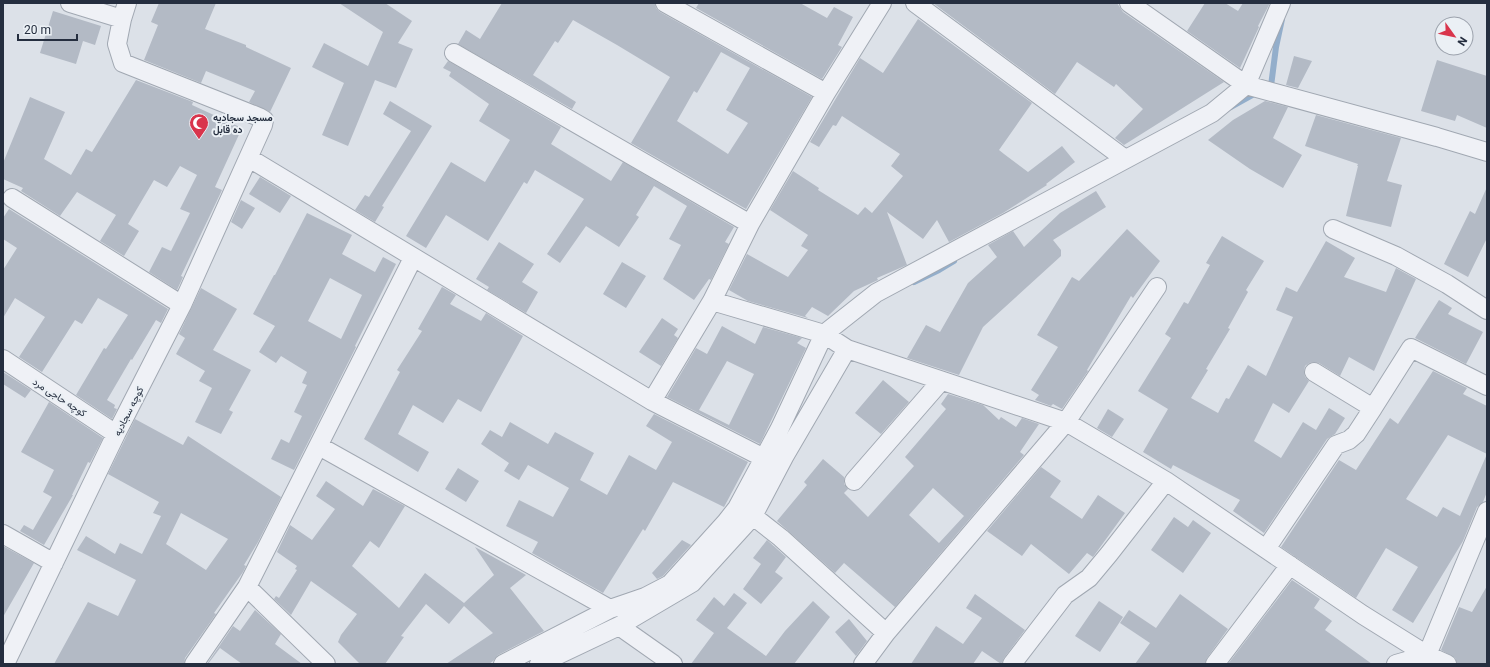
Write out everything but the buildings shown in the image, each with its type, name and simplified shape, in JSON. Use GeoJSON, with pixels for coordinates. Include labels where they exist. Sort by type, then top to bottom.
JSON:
{"type":"FeatureCollection","features":[{"type":"Feature","properties":{"kind":"street"},"geometry":{"type":"LineString","coordinates":[[70,3],[124,11]]}},
{"type":"Feature","properties":{"kind":"street"},"geometry":{"type":"LineString","coordinates":[[665,3],[826,93]]}},
{"type":"Feature","properties":{"kind":"street"},"geometry":{"type":"LineString","coordinates":[[652,401],[712,301],[750,224],[826,93],[882,3]]}},
{"type":"Feature","properties":{"kind":"street"},"geometry":{"type":"LineString","coordinates":[[915,3],[1125,159]]}},
{"type":"Feature","properties":{"kind":"street"},"geometry":{"type":"LineString","coordinates":[[1129,3],[1246,85],[1437,136],[1487,152]]}},
{"type":"Feature","properties":{"kind":"street"},"geometry":{"type":"LineString","coordinates":[[502,664],[610,609],[645,597],[670,584],[737,508],[764,458],[824,334],[876,293],[1212,113],[1246,85],[1281,3]]}},
{"type":"Feature","properties":{"kind":"street","name":"کوچه سجادیه"},"geometry":{"type":"LineString","coordinates":[[5,664],[116,434],[182,305],[249,158],[264,120],[123,63],[117,44],[124,11]]}},
{"type":"Feature","properties":{"kind":"street"},"geometry":{"type":"LineString","coordinates":[[454,53],[750,224]]}},
{"type":"Feature","properties":{"kind":"street"},"geometry":{"type":"LineString","coordinates":[[249,158],[652,401],[764,458]]}},
{"type":"Feature","properties":{"kind":"street"},"geometry":{"type":"LineString","coordinates":[[12,198],[182,305]]}},
{"type":"Feature","properties":{"kind":"street"},"geometry":{"type":"LineString","coordinates":[[1333,229],[1396,256],[1447,284],[1487,310]]}},
{"type":"Feature","properties":{"kind":"street"},"geometry":{"type":"LineString","coordinates":[[194,664],[247,587],[413,258]]}},
{"type":"Feature","properties":{"kind":"street"},"geometry":{"type":"LineString","coordinates":[[863,664],[886,633],[1066,422],[1157,287]]}},
{"type":"Feature","properties":{"kind":"street"},"geometry":{"type":"LineString","coordinates":[[712,301],[824,334],[847,349],[1066,422],[1166,481],[1363,615],[1427,654],[1447,664]]}},
{"type":"Feature","properties":{"kind":"street"},"geometry":{"type":"LineString","coordinates":[[1266,549],[1336,445],[1349,440],[1356,434],[1412,348],[1487,386]]}},
{"type":"Feature","properties":{"kind":"street"},"geometry":{"type":"LineString","coordinates":[[539,664],[619,626],[692,583],[753,516],[784,457],[847,349]]}},
{"type":"Feature","properties":{"kind":"street","name":"کوچه حاجی مرد"},"geometry":{"type":"LineString","coordinates":[[3,359],[116,434]]}},
{"type":"Feature","properties":{"kind":"street"},"geometry":{"type":"LineString","coordinates":[[1314,372],[1373,408]]}},
{"type":"Feature","properties":{"kind":"street"},"geometry":{"type":"LineString","coordinates":[[854,480],[941,381]]}},
{"type":"Feature","properties":{"kind":"street"},"geometry":{"type":"LineString","coordinates":[[319,446],[610,609]]}},
{"type":"Feature","properties":{"kind":"street"},"geometry":{"type":"LineString","coordinates":[[1012,664],[1065,595],[1089,578],[1166,481]]}},
{"type":"Feature","properties":{"kind":"street"},"geometry":{"type":"LineString","coordinates":[[1396,664],[1427,654],[1487,511]]}},
{"type":"Feature","properties":{"kind":"street"},"geometry":{"type":"LineString","coordinates":[[753,516],[787,544],[886,633]]}},
{"type":"Feature","properties":{"kind":"street"},"geometry":{"type":"LineString","coordinates":[[3,534],[54,563]]}},
{"type":"Feature","properties":{"kind":"street"},"geometry":{"type":"LineString","coordinates":[[1215,664],[1290,565]]}},
{"type":"Feature","properties":{"kind":"street"},"geometry":{"type":"LineString","coordinates":[[247,587],[326,664]]}},
{"type":"Feature","properties":{"kind":"street"},"geometry":{"type":"LineString","coordinates":[[619,626],[673,664]]}},
{"type":"Feature","properties":{"kind":"waterway"},"geometry":{"type":"LineString","coordinates":[[1268,87],[1271,86],[1276,47],[1282,19]]}},
{"type":"Feature","properties":{"kind":"waterway"},"geometry":{"type":"LineString","coordinates":[[1231,107],[1258,92]]}},
{"type":"Feature","properties":{"kind":"waterway"},"geometry":{"type":"LineString","coordinates":[[914,282],[954,261]]}},
{"type":"Feature","properties":{"kind":"waterway"},"geometry":{"type":"LineString","coordinates":[[586,631],[620,614]]}},
{"type":"Feature","properties":{"kind":"place","name":"مسجد سجادیه ده قابل"},"geometry":{"type":"Point","coordinates":[199,140]}}]}
